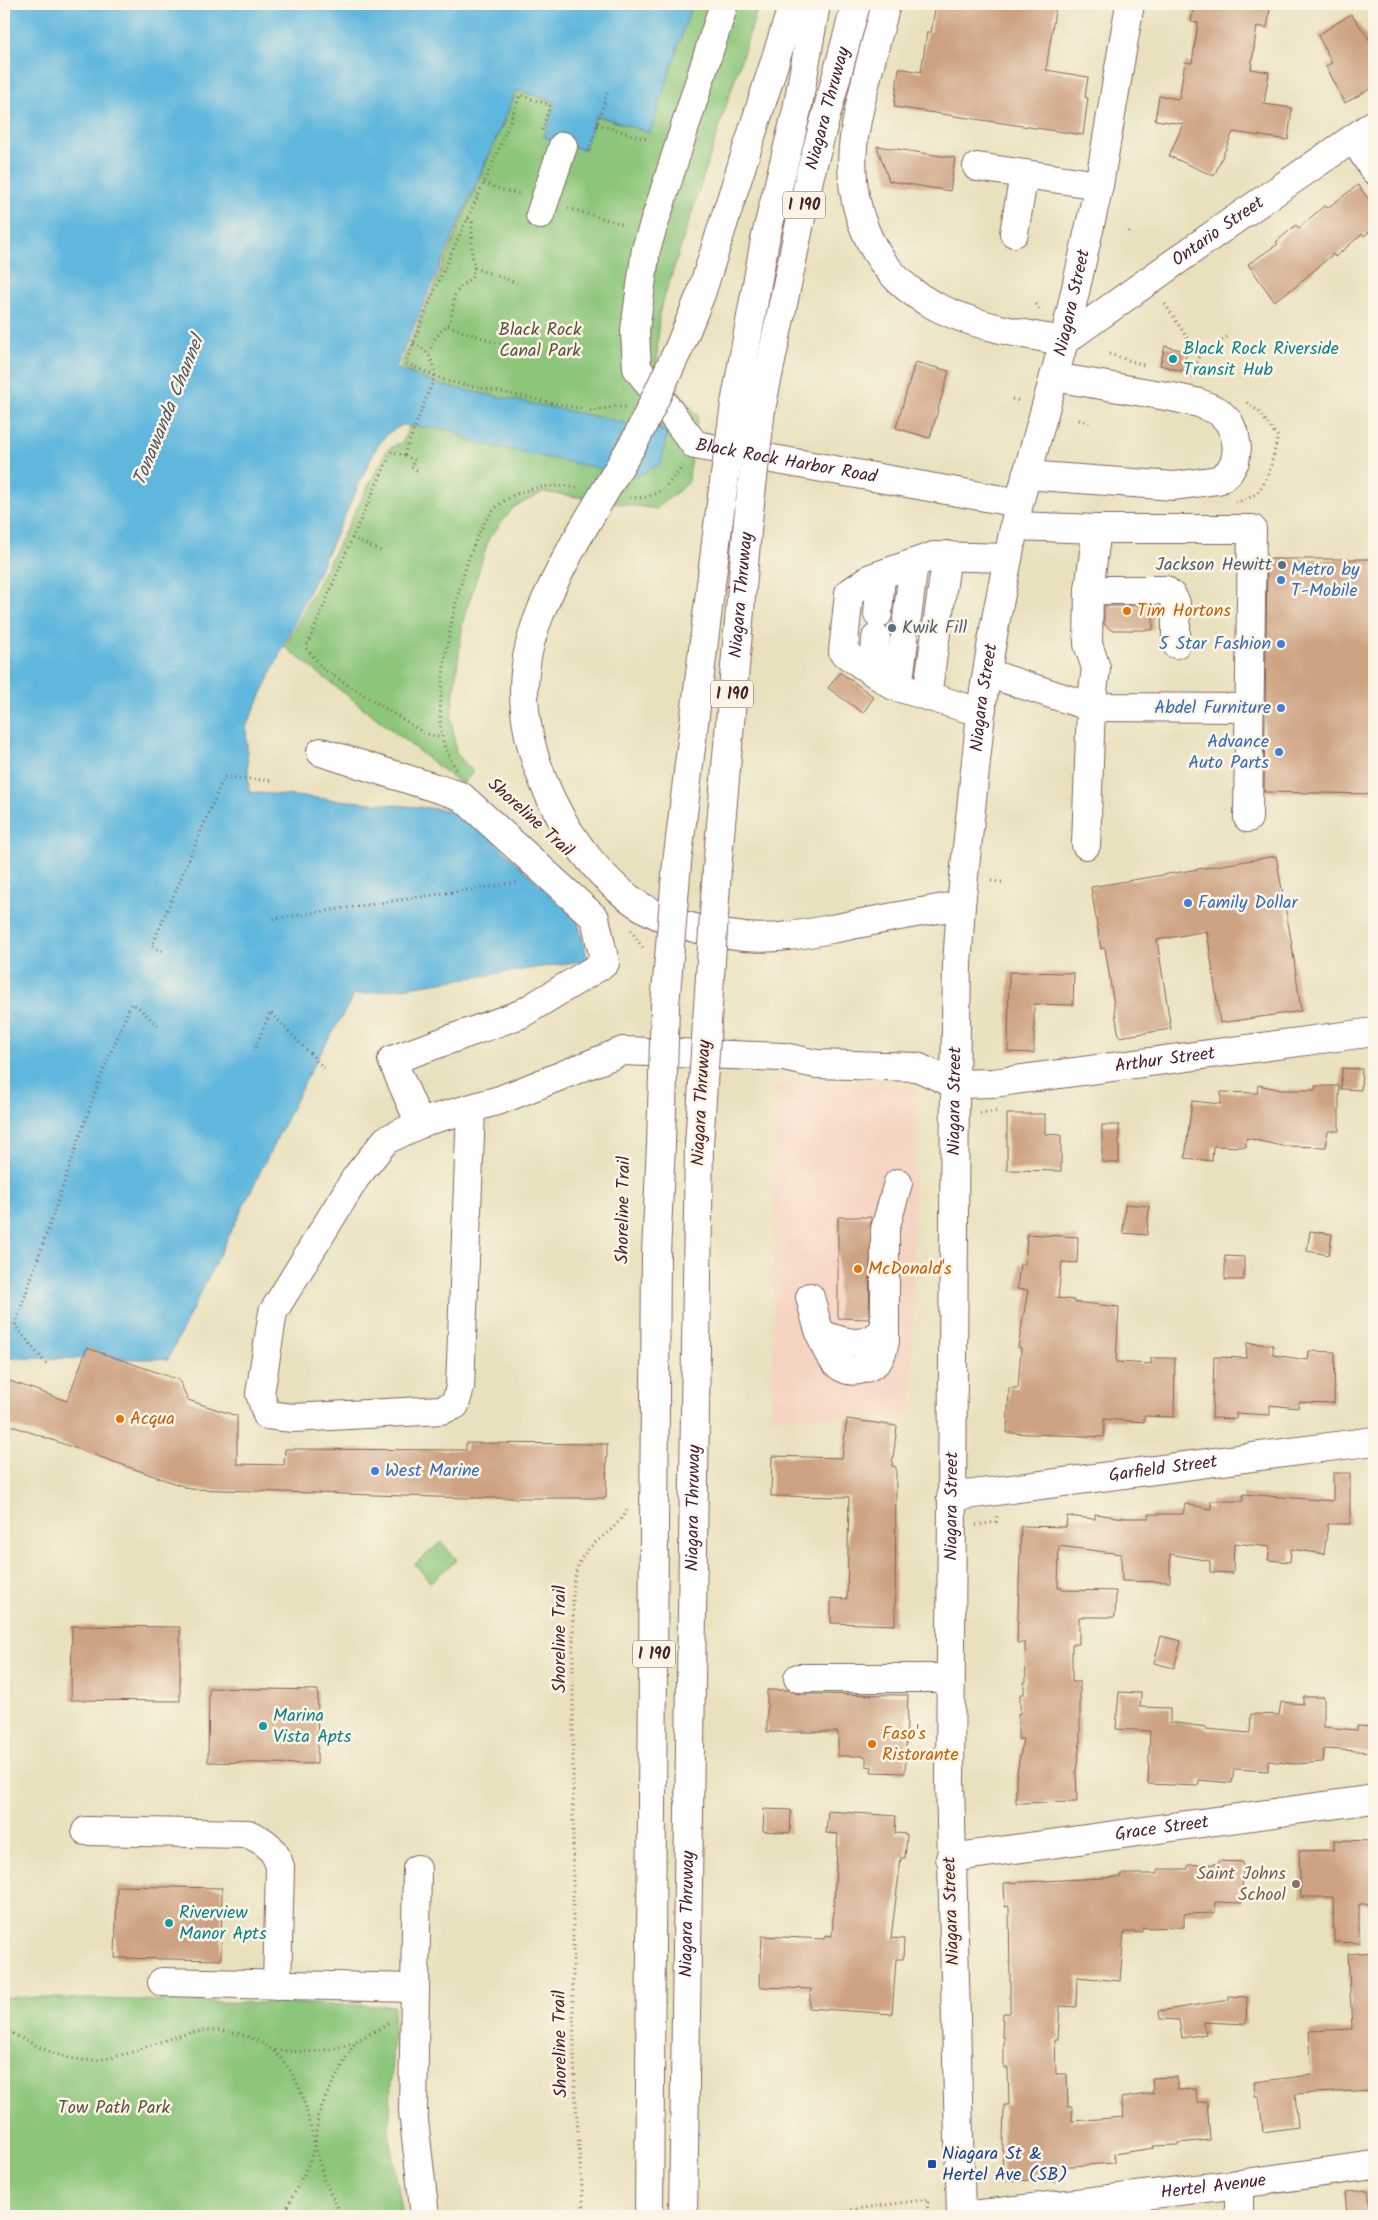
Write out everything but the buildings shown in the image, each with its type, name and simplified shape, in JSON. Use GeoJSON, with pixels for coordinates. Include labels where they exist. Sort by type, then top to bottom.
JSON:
{"type":"FeatureCollection","features":[{"type":"Feature","properties":{"kind":"main road","name":"Black Rock Harbor Road"},"geometry":{"type":"LineString","coordinates":[[724,4],[646,249],[635,330],[637,368],[695,445],[1017,515],[1097,530],[1252,529],[1249,708]]}},
{"type":"Feature","properties":{"kind":"main road"},"geometry":{"type":"LineString","coordinates":[[793,4],[700,294],[679,348],[638,436],[575,542],[553,584],[530,645],[525,670],[524,713],[536,762],[560,814],[587,855],[611,883],[638,904],[660,916],[713,933],[778,938],[961,905]]}},
{"type":"Feature","properties":{"kind":"main road","name":"Niagara Thruway"},"geometry":{"type":"LineString","coordinates":[[683,2216],[698,1144],[716,869],[748,520],[748,406],[765,240],[797,110],[816,4]]}},
{"type":"Feature","properties":{"kind":"main road","name":"Niagara Thruway"},"geometry":{"type":"LineString","coordinates":[[649,2216],[656,1264],[666,1004],[677,863],[719,518],[856,4]]}},
{"type":"Feature","properties":{"kind":"main road"},"geometry":{"type":"LineString","coordinates":[[886,4],[856,126],[852,166],[856,208],[874,250],[910,290],[938,308],[966,319],[1007,331],[1064,341]]}},
{"type":"Feature","properties":{"kind":"main road","name":"Niagara Street"},"geometry":{"type":"LineString","coordinates":[[962,2216],[950,1858],[955,1084],[957,965],[961,905],[982,709],[1008,558],[1026,475],[1064,341],[1099,185],[1130,4]]}},
{"type":"Feature","properties":{"kind":"main road"},"geometry":{"type":"LineString","coordinates":[[1364,132],[1374,170]]}},
{"type":"Feature","properties":{"kind":"main road","name":"Ontario Street"},"geometry":{"type":"LineString","coordinates":[[1064,341],[1234,220],[1364,132]]}},
{"type":"Feature","properties":{"kind":"main road"},"geometry":{"type":"LineString","coordinates":[[540,215],[563,146]]}},
{"type":"Feature","properties":{"kind":"main road"},"geometry":{"type":"LineString","coordinates":[[977,167],[1099,185]]}},
{"type":"Feature","properties":{"kind":"main road"},"geometry":{"type":"LineString","coordinates":[[1014,233],[1024,174]]}},
{"type":"Feature","properties":{"kind":"main road"},"geometry":{"type":"LineString","coordinates":[[1026,475],[1174,486],[1218,480],[1229,472],[1235,461],[1237,448],[1235,436],[1228,422],[1218,411],[1200,403],[1172,397],[1054,377]]}},
{"type":"Feature","properties":{"kind":"main road"},"geometry":{"type":"LineString","coordinates":[[1086,845],[1091,707],[1096,668],[1088,644],[1089,590],[1097,530]]}},
{"type":"Feature","properties":{"kind":"main road"},"geometry":{"type":"LineString","coordinates":[[866,638],[843,652],[849,593],[873,578],[932,558],[1008,558]]}},
{"type":"Feature","properties":{"kind":"main road"},"geometry":{"type":"LineString","coordinates":[[914,692],[915,631],[932,558]]}},
{"type":"Feature","properties":{"kind":"main road"},"geometry":{"type":"LineString","coordinates":[[914,692],[932,558]]}},
{"type":"Feature","properties":{"kind":"main road"},"geometry":{"type":"LineString","coordinates":[[873,578],[866,638],[914,692],[966,708],[982,709]]}},
{"type":"Feature","properties":{"kind":"main road"},"geometry":{"type":"LineString","coordinates":[[1089,590],[1165,590],[1176,603],[1176,644]]}},
{"type":"Feature","properties":{"kind":"main road"},"geometry":{"type":"LineString","coordinates":[[987,673],[1091,707],[1249,708],[1248,818]]}},
{"type":"Feature","properties":{"kind":"main road"},"geometry":{"type":"LineString","coordinates":[[321,752],[461,796],[595,918],[605,963],[521,1014],[392,1060],[420,1124]]}},
{"type":"Feature","properties":{"kind":"main road","name":"Arthur Street"},"geometry":{"type":"LineString","coordinates":[[955,1084],[993,1083],[1374,1032]]}},
{"type":"Feature","properties":{"kind":"main road"},"geometry":{"type":"LineString","coordinates":[[471,1109],[460,1387],[455,1405],[441,1410],[293,1418],[267,1415],[260,1394],[273,1312],[356,1177],[386,1140],[420,1124],[471,1109],[623,1051],[784,1057],[816,1064],[917,1067],[955,1084]]}},
{"type":"Feature","properties":{"kind":"main road"},"geometry":{"type":"LineString","coordinates":[[810,1297],[828,1356],[836,1365],[846,1370],[859,1371],[872,1366],[882,1358],[885,1341],[885,1229],[898,1183]]}},
{"type":"Feature","properties":{"kind":"main road","name":"Garfield Street"},"geometry":{"type":"LineString","coordinates":[[951,1497],[1374,1441]]}},
{"type":"Feature","properties":{"kind":"main road"},"geometry":{"type":"LineString","coordinates":[[798,1678],[950,1678]]}},
{"type":"Feature","properties":{"kind":"main road","name":"Grace Street"},"geometry":{"type":"LineString","coordinates":[[950,1858],[1374,1798]]}},
{"type":"Feature","properties":{"kind":"main road"},"geometry":{"type":"LineString","coordinates":[[86,1831],[248,1834],[260,1839],[272,1848],[280,1867],[277,1985]]}},
{"type":"Feature","properties":{"kind":"main road"},"geometry":{"type":"LineString","coordinates":[[417,1869],[413,2112],[425,2216]]}},
{"type":"Feature","properties":{"kind":"main road"},"geometry":{"type":"LineString","coordinates":[[162,1982],[415,1988]]}},
{"type":"Feature","properties":{"kind":"main road","name":"Hertel Avenue"},"geometry":{"type":"LineString","coordinates":[[962,2216],[1239,2184],[1374,2165]]}},
{"type":"Feature","properties":{"kind":"main road"},"geometry":{"type":"LineString","coordinates":[[1239,2184],[1239,2216]]}},
{"type":"Feature","properties":{"kind":"path"},"geometry":{"type":"LineString","coordinates":[[600,117],[608,90]]}},
{"type":"Feature","properties":{"kind":"path"},"geometry":{"type":"LineString","coordinates":[[550,105],[520,96],[406,363],[435,376],[461,384],[593,411],[616,406],[635,407]]}},
{"type":"Feature","properties":{"kind":"path"},"geometry":{"type":"LineString","coordinates":[[597,124],[646,139]]}},
{"type":"Feature","properties":{"kind":"path"},"geometry":{"type":"LineString","coordinates":[[484,184],[504,191],[522,194]]}},
{"type":"Feature","properties":{"kind":"path"},"geometry":{"type":"LineString","coordinates":[[570,209],[625,225]]}},
{"type":"Feature","properties":{"kind":"path"},"geometry":{"type":"LineString","coordinates":[[429,353],[435,338],[448,326],[452,316],[455,295],[460,287],[472,277],[474,268],[472,222],[467,218]]}},
{"type":"Feature","properties":{"kind":"path"},"geometry":{"type":"LineString","coordinates":[[474,268],[517,282]]}},
{"type":"Feature","properties":{"kind":"path"},"geometry":{"type":"LineString","coordinates":[[1036,304],[1039,309]]}},
{"type":"Feature","properties":{"kind":"path"},"geometry":{"type":"LineString","coordinates":[[1165,304],[1199,356]]}},
{"type":"Feature","properties":{"kind":"path"},"geometry":{"type":"LineString","coordinates":[[448,326],[506,346]]}},
{"type":"Feature","properties":{"kind":"path"},"geometry":{"type":"LineString","coordinates":[[1183,377],[1192,380],[1199,356],[1230,336]]}},
{"type":"Feature","properties":{"kind":"path"},"geometry":{"type":"LineString","coordinates":[[404,455],[435,376],[434,363],[429,353],[413,343]]}},
{"type":"Feature","properties":{"kind":"path"},"geometry":{"type":"LineString","coordinates":[[1109,354],[1147,366]]}},
{"type":"Feature","properties":{"kind":"path"},"geometry":{"type":"LineString","coordinates":[[1228,503],[1249,499],[1262,489],[1278,437],[1259,412],[1239,398]]}},
{"type":"Feature","properties":{"kind":"path"},"geometry":{"type":"LineString","coordinates":[[1012,399],[1020,401]]}},
{"type":"Feature","properties":{"kind":"path"},"geometry":{"type":"LineString","coordinates":[[1079,420],[1089,423]]}},
{"type":"Feature","properties":{"kind":"path"},"geometry":{"type":"LineString","coordinates":[[622,496],[640,499],[650,498],[672,480],[695,445]]}},
{"type":"Feature","properties":{"kind":"path"},"geometry":{"type":"LineString","coordinates":[[417,470],[411,468],[415,460],[392,451],[352,538],[306,648],[323,669],[424,734],[442,738]]}},
{"type":"Feature","properties":{"kind":"path"},"geometry":{"type":"LineString","coordinates":[[456,770],[442,738],[440,708],[450,630],[466,568],[482,528],[491,513],[503,502],[532,488],[568,486],[586,490]]}},
{"type":"Feature","properties":{"kind":"path"},"geometry":{"type":"LineString","coordinates":[[352,538],[381,551]]}},
{"type":"Feature","properties":{"kind":"path"},"geometry":{"type":"LineString","coordinates":[[162,951],[152,946],[224,777],[274,781]]}},
{"type":"Feature","properties":{"kind":"path"},"geometry":{"type":"LineString","coordinates":[[273,919],[530,880]]}},
{"type":"Feature","properties":{"kind":"path"},"geometry":{"type":"LineString","coordinates":[[991,881],[1002,882]]}},
{"type":"Feature","properties":{"kind":"path"},"geometry":{"type":"LineString","coordinates":[[627,925],[644,950],[644,960]]}},
{"type":"Feature","properties":{"kind":"path"},"geometry":{"type":"LineString","coordinates":[[46,1364],[15,1325],[99,1081],[131,1004],[137,1006],[158,1026]]}},
{"type":"Feature","properties":{"kind":"path"},"geometry":{"type":"LineString","coordinates":[[254,1052],[270,1012],[324,1068]]}},
{"type":"Feature","properties":{"kind":"path"},"geometry":{"type":"LineString","coordinates":[[982,1113],[998,1111]]}},
{"type":"Feature","properties":{"kind":"path","name":"Shoreline Trail"},"geometry":{"type":"LineString","coordinates":[[584,2216],[575,2089],[573,2002],[573,1590],[574,1575],[579,1560],[597,1540],[617,1523],[630,1504]]}},
{"type":"Feature","properties":{"kind":"path"},"geometry":{"type":"LineString","coordinates":[[978,1525],[996,1522]]}},
{"type":"Feature","properties":{"kind":"path"},"geometry":{"type":"LineString","coordinates":[[4,2029],[59,2056],[95,2060],[129,2052],[185,2032],[218,2030],[246,2036],[275,2050],[312,2053],[333,2050],[355,2042],[396,2019]]}},
{"type":"Feature","properties":{"kind":"path"},"geometry":{"type":"LineString","coordinates":[[282,2216],[300,2182],[315,2146],[318,2116],[326,2096],[355,2042]]}},
{"type":"Feature","properties":{"kind":"path"},"geometry":{"type":"LineString","coordinates":[[275,2050],[294,2074],[305,2100],[324,2180],[342,2216]]}},
{"type":"Feature","properties":{"kind":"path"},"geometry":{"type":"LineString","coordinates":[[807,2216],[928,2199],[928,2216]]}},
{"type":"Feature","properties":{"kind":"shaded area"},"geometry":{"type":"Polygon","coordinates":[[[775,1084],[915,1085],[912,1418],[772,1417],[775,1084]]]}},
{"type":"Feature","properties":{"kind":"green space","name":"Black Rock Canal Park"},"geometry":{"type":"Polygon","coordinates":[[[692,4],[759,4],[659,314],[657,362],[698,416],[688,483],[656,509],[544,492],[514,507],[489,538],[463,621],[451,716],[456,753],[473,772],[462,785],[285,647],[387,450],[403,441],[427,382],[400,367],[517,90],[650,133],[692,4]]]}},
{"type":"Feature","properties":{"kind":"green space"},"geometry":{"type":"Polygon","coordinates":[[[441,1542],[457,1560],[430,1582],[415,1564],[441,1542]]]}},
{"type":"Feature","properties":{"kind":"green space","name":"Tow Path Park"},"geometry":{"type":"Polygon","coordinates":[[[4,1997],[394,2006],[389,2136],[403,2216],[4,2216],[4,1997]]]}},
{"type":"Feature","properties":{"kind":"water","name":"Tonawanda Channel"},"geometry":{"type":"Polygon","coordinates":[[[4,4],[692,4],[650,133],[596,115],[584,150],[544,137],[555,102],[517,90],[396,368],[440,385],[667,431],[661,464],[637,476],[472,442],[453,430],[402,425],[388,433],[376,448],[246,727],[249,792],[462,811],[577,919],[588,960],[354,995],[307,1077],[168,1359],[4,1358],[4,4]]]}},
{"type":"Feature","properties":{"kind":"place","name":"Black Rock Riverside Transit Hub"},"geometry":{"type":"Point","coordinates":[1173,359]}},
{"type":"Feature","properties":{"kind":"place","name":"Jackson Hewitt"},"geometry":{"type":"Point","coordinates":[1282,565]}},
{"type":"Feature","properties":{"kind":"place","name":"Metro by T-Mobile"},"geometry":{"type":"Point","coordinates":[1281,580]}},
{"type":"Feature","properties":{"kind":"place","name":"Tim Hortons"},"geometry":{"type":"Point","coordinates":[1127,611]}},
{"type":"Feature","properties":{"kind":"place","name":"Kwik Fill"},"geometry":{"type":"Point","coordinates":[892,628]}},
{"type":"Feature","properties":{"kind":"place","name":"5 Star Fashion"},"geometry":{"type":"Point","coordinates":[1281,644]}},
{"type":"Feature","properties":{"kind":"place","name":"Abdel Furniture"},"geometry":{"type":"Point","coordinates":[1281,708]}},
{"type":"Feature","properties":{"kind":"place","name":"Advance Auto Parts"},"geometry":{"type":"Point","coordinates":[1279,752]}},
{"type":"Feature","properties":{"kind":"place","name":"Family Dollar"},"geometry":{"type":"Point","coordinates":[1188,903]}},
{"type":"Feature","properties":{"kind":"place","name":"McDonald's"},"geometry":{"type":"Point","coordinates":[858,1269]}},
{"type":"Feature","properties":{"kind":"place","name":"Acqua"},"geometry":{"type":"Point","coordinates":[120,1419]}},
{"type":"Feature","properties":{"kind":"place","name":"West Marine"},"geometry":{"type":"Point","coordinates":[375,1471]}},
{"type":"Feature","properties":{"kind":"place","name":"Marina Vista Apts"},"geometry":{"type":"Point","coordinates":[263,1726]}},
{"type":"Feature","properties":{"kind":"place","name":"Faso's Ristorante"},"geometry":{"type":"Point","coordinates":[872,1744]}},
{"type":"Feature","properties":{"kind":"place","name":"Saint Johns School"},"geometry":{"type":"Point","coordinates":[1296,1884]}},
{"type":"Feature","properties":{"kind":"place","name":"Riverview Manor Apts"},"geometry":{"type":"Point","coordinates":[169,1923]}},
{"type":"Feature","properties":{"kind":"place","name":"Niagara St & Hertel Ave (SB)"},"geometry":{"type":"Point","coordinates":[932,2164]}}]}
